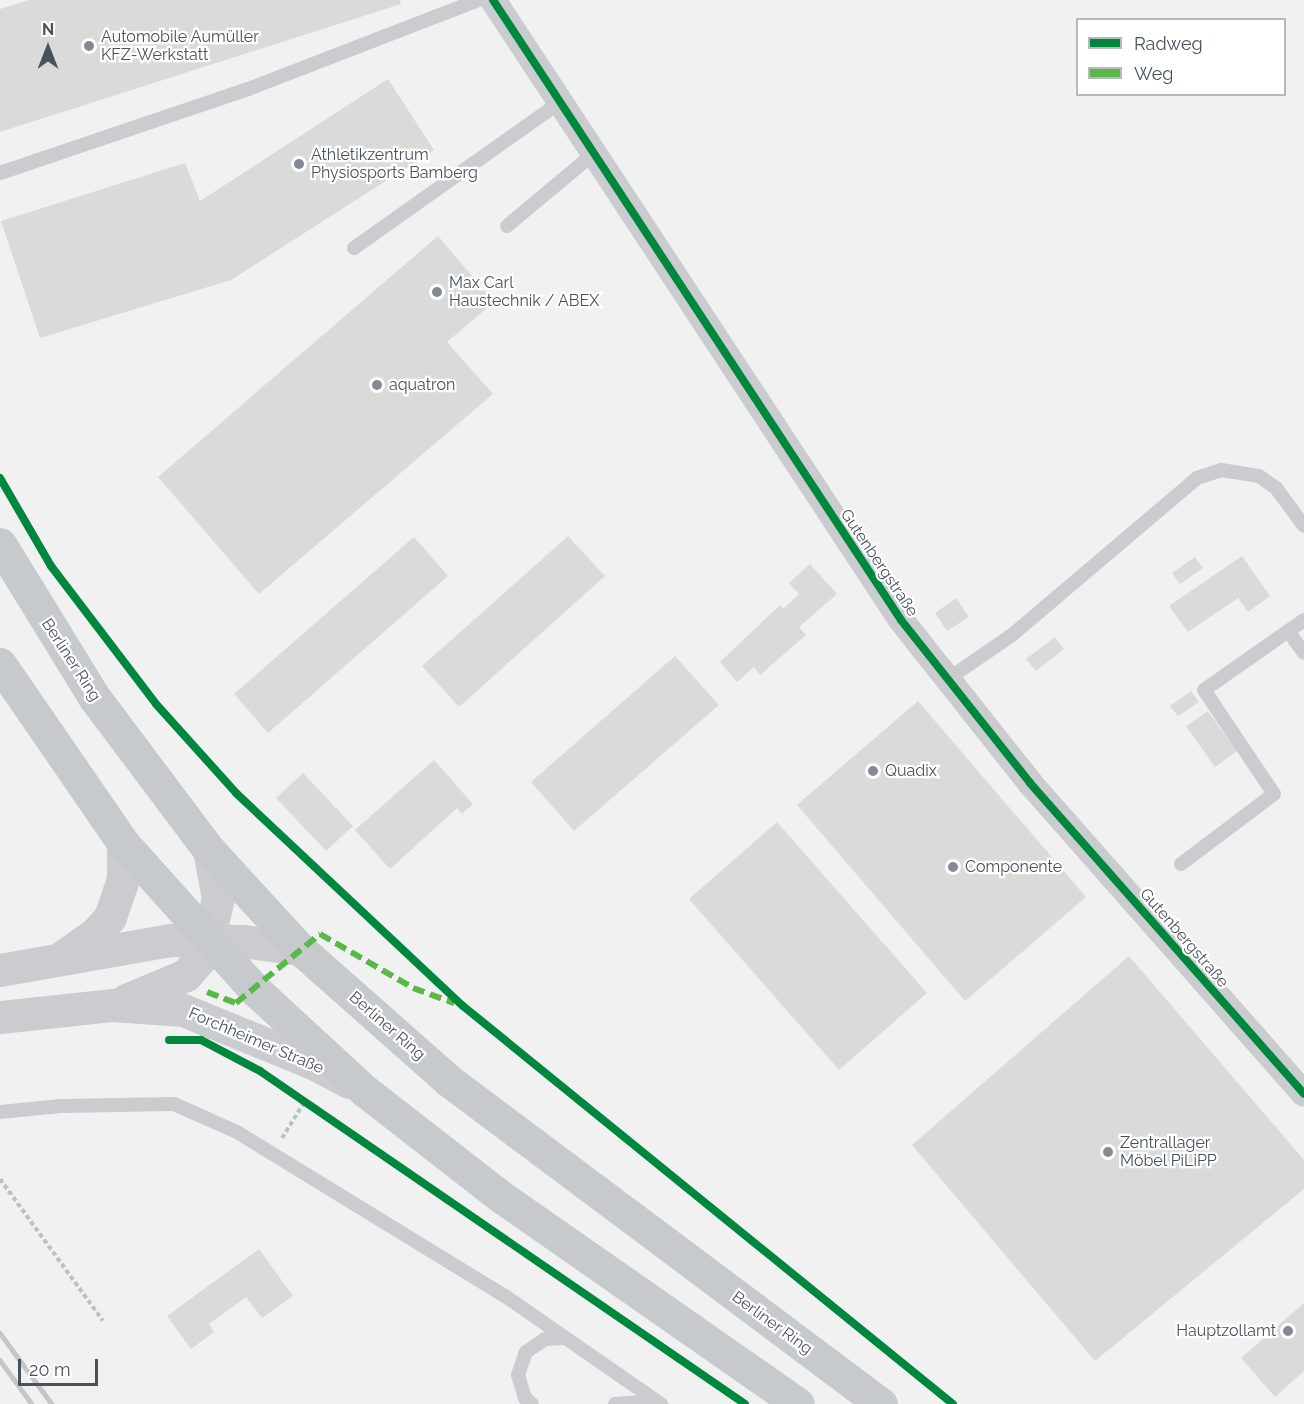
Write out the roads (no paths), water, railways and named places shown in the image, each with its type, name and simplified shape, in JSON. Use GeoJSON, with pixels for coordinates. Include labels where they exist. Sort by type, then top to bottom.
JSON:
{"type":"FeatureCollection","features":[{"type":"Feature","properties":{"kind":"main road","name":"Berliner Ring"},"geometry":{"type":"LineString","coordinates":[[0,544],[94,697],[209,850],[300,949],[448,1080],[881,1404]]}},
{"type":"Feature","properties":{"kind":"main road"},"geometry":{"type":"LineString","coordinates":[[0,664],[123,843],[255,990],[365,1091],[500,1196],[798,1404]]}},
{"type":"Feature","properties":{"kind":"street","name":"Gutenbergstraße"},"geometry":{"type":"LineString","coordinates":[[493,0],[592,155],[894,610],[1030,783],[1304,1095]]}},
{"type":"Feature","properties":{"kind":"street"},"geometry":{"type":"LineString","coordinates":[[55,962],[94,935],[110,917],[122,885],[123,843]]}},
{"type":"Feature","properties":{"kind":"street"},"geometry":{"type":"LineString","coordinates":[[113,1005],[186,975],[197,965],[210,939],[218,898],[209,850]]}},
{"type":"Feature","properties":{"kind":"street"},"geometry":{"type":"LineString","coordinates":[[0,970],[170,940],[210,939],[300,949]]}},
{"type":"Feature","properties":{"kind":"street","name":"Forchheimer Straße"},"geometry":{"type":"LineString","coordinates":[[0,1017],[113,1005],[190,1012],[313,1063],[365,1091]]}},
{"type":"Feature","properties":{"kind":"lane"},"geometry":{"type":"LineString","coordinates":[[0,173],[248,89],[478,0]]}},
{"type":"Feature","properties":{"kind":"lane"},"geometry":{"type":"LineString","coordinates":[[354,248],[559,103]]}},
{"type":"Feature","properties":{"kind":"lane"},"geometry":{"type":"LineString","coordinates":[[507,226],[592,155]]}},
{"type":"Feature","properties":{"kind":"lane"},"geometry":{"type":"LineString","coordinates":[[948,679],[1012,635],[1197,478],[1221,470],[1259,476],[1276,488],[1304,526]]}},
{"type":"Feature","properties":{"kind":"lane"},"geometry":{"type":"LineString","coordinates":[[1181,864],[1274,794],[1204,690],[1304,620]]}},
{"type":"Feature","properties":{"kind":"lane"},"geometry":{"type":"LineString","coordinates":[[1288,631],[1304,653]]}},
{"type":"Feature","properties":{"kind":"lane"},"geometry":{"type":"LineString","coordinates":[[0,1112],[61,1106],[174,1104],[273,1152],[505,1296],[659,1402]]}},
{"type":"Feature","properties":{"kind":"lane"},"geometry":{"type":"LineString","coordinates":[[532,1404],[525,1398],[518,1375],[526,1352],[545,1340],[564,1338]]}},
{"type":"Feature","properties":{"kind":"lane"},"geometry":{"type":"LineString","coordinates":[[615,1404],[659,1402]]}},
{"type":"Feature","properties":{"kind":"railway"},"geometry":{"type":"LineString","coordinates":[[0,1333],[52,1404]]}},
{"type":"Feature","properties":{"kind":"railway"},"geometry":{"type":"LineString","coordinates":[[0,1360],[32,1404]]}},
{"type":"Feature","properties":{"kind":"place","name":"Automobile Aumüller KFZ-Werkstatt"},"geometry":{"type":"Point","coordinates":[89,46]}},
{"type":"Feature","properties":{"kind":"place","name":"Athletikzentrum Physiosports Bamberg"},"geometry":{"type":"Point","coordinates":[299,164]}},
{"type":"Feature","properties":{"kind":"place","name":"Max Carl Haustechnik / ABEX"},"geometry":{"type":"Point","coordinates":[437,292]}},
{"type":"Feature","properties":{"kind":"place","name":"aquatron"},"geometry":{"type":"Point","coordinates":[377,385]}},
{"type":"Feature","properties":{"kind":"place","name":"Quadix"},"geometry":{"type":"Point","coordinates":[873,771]}},
{"type":"Feature","properties":{"kind":"place","name":"Componente"},"geometry":{"type":"Point","coordinates":[953,867]}},
{"type":"Feature","properties":{"kind":"place","name":"Zentrallager Möbel PiLiPP"},"geometry":{"type":"Point","coordinates":[1108,1152]}},
{"type":"Feature","properties":{"kind":"place","name":"Hauptzollamt"},"geometry":{"type":"Point","coordinates":[1288,1331]}}]}
